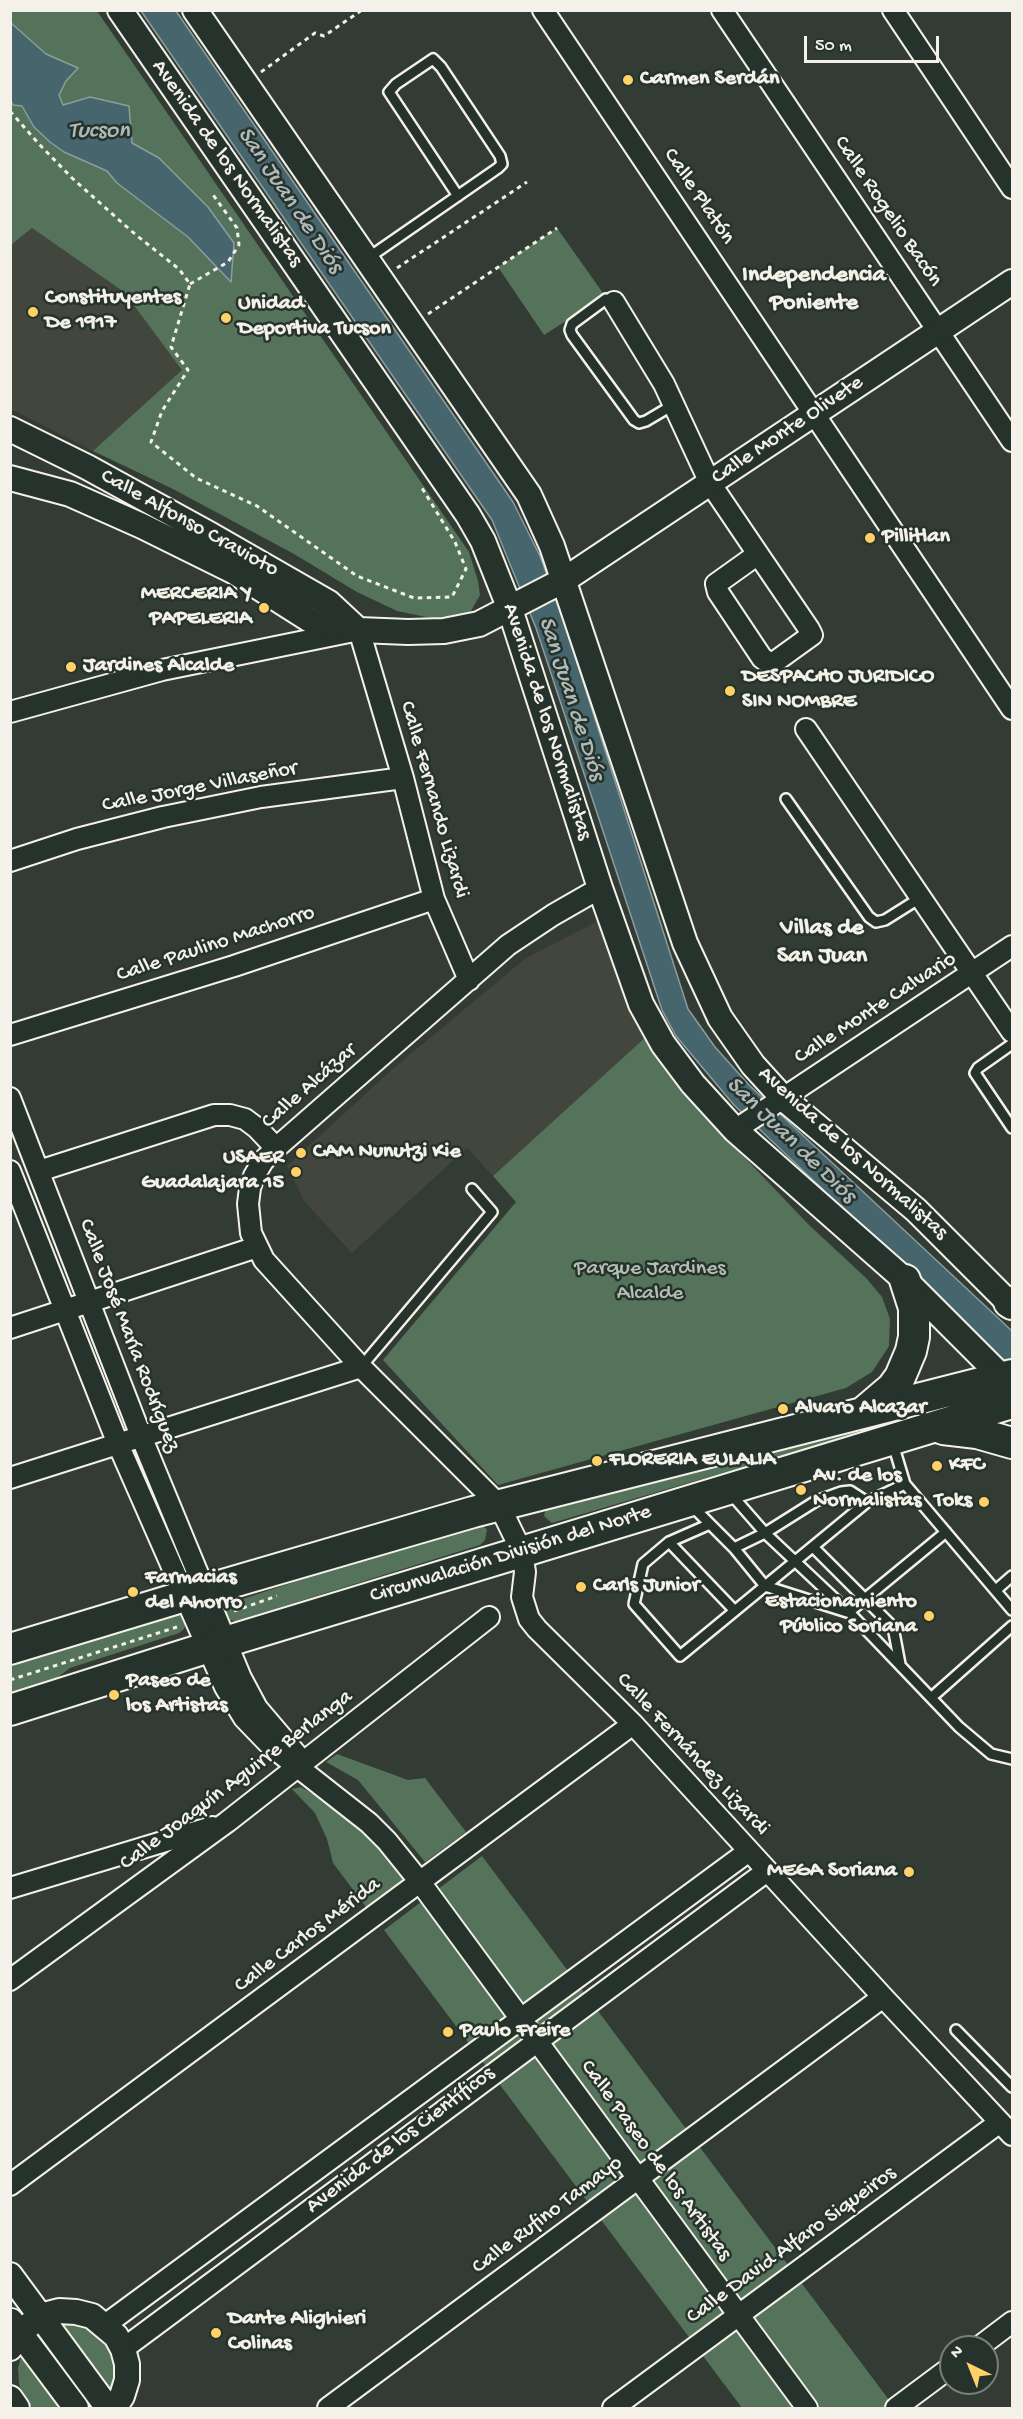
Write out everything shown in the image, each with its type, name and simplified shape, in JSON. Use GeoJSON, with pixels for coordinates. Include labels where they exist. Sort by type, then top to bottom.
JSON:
{"type":"FeatureCollection","features":[{"type":"Feature","properties":{"kind":"main road"},"geometry":{"type":"LineString","coordinates":[[859,1414],[871,1407],[892,1388],[900,1377],[911,1351],[914,1336],[914,1308],[905,1280]]}},
{"type":"Feature","properties":{"kind":"main road","name":"Circunvalación División del Norte"},"geometry":{"type":"LineString","coordinates":[[10,1649],[499,1505],[859,1414],[1010,1384]]}},
{"type":"Feature","properties":{"kind":"main road","name":"Circunvalación División del Norte"},"geometry":{"type":"LineString","coordinates":[[10,1710],[216,1645],[931,1428],[1010,1384]]}},
{"type":"Feature","properties":{"kind":"main road"},"geometry":{"type":"LineString","coordinates":[[931,1428],[977,1433],[1012,1443]]}},
{"type":"Feature","properties":{"kind":"street","name":"Avenida de los Normalistas"},"geometry":{"type":"LineString","coordinates":[[120,10],[468,515],[483,541],[514,607],[600,888],[641,1004],[663,1044],[693,1084],[905,1280],[1010,1384]]}},
{"type":"Feature","properties":{"kind":"street","name":"Calle Platón"},"geometry":{"type":"LineString","coordinates":[[543,10],[1012,710]]}},
{"type":"Feature","properties":{"kind":"street","name":"Calle Rogelio Bacón"},"geometry":{"type":"LineString","coordinates":[[722,10],[1012,441]]}},
{"type":"Feature","properties":{"kind":"street"},"geometry":{"type":"LineString","coordinates":[[893,10],[1012,188]]}},
{"type":"Feature","properties":{"kind":"street","name":"Avenida de los Normalistas"},"geometry":{"type":"LineString","coordinates":[[201,13],[245,84],[529,495],[552,546],[561,582],[685,943],[720,1018],[780,1101],[916,1210],[1011,1304]]}},
{"type":"Feature","properties":{"kind":"street","name":"Calle Monte Olivete"},"geometry":{"type":"LineString","coordinates":[[10,478],[70,494],[101,507],[233,571],[310,620],[359,630],[408,632],[444,631],[480,624],[561,582],[1012,282]]}},
{"type":"Feature","properties":{"kind":"street"},"geometry":{"type":"LineString","coordinates":[[614,302],[664,384],[710,483],[758,554],[812,635],[776,661],[769,663],[762,658],[718,592],[716,584],[758,554]]}},
{"type":"Feature","properties":{"kind":"street","name":"Calle Alfonso Cravioto"},"geometry":{"type":"LineString","coordinates":[[10,429],[209,534],[329,603],[359,630]]}},
{"type":"Feature","properties":{"kind":"street"},"geometry":{"type":"LineString","coordinates":[[57,452],[101,507]]}},
{"type":"Feature","properties":{"kind":"street"},"geometry":{"type":"LineString","coordinates":[[10,712],[162,670],[359,630]]}},
{"type":"Feature","properties":{"kind":"street","name":"Calle Fernando Lizardi"},"geometry":{"type":"LineString","coordinates":[[359,630],[403,778],[434,899],[469,980]]}},
{"type":"Feature","properties":{"kind":"street"},"geometry":{"type":"LineString","coordinates":[[806,729],[1012,1032]]}},
{"type":"Feature","properties":{"kind":"street","name":"Calle Jorge Villaseñor"},"geometry":{"type":"LineString","coordinates":[[10,861],[77,839],[163,817],[261,797],[403,778]]}},
{"type":"Feature","properties":{"kind":"street","name":"Calle Alcázar"},"geometry":{"type":"LineString","coordinates":[[522,1552],[499,1505],[361,1367],[269,1266],[257,1247],[248,1219],[250,1188],[263,1161],[276,1148],[508,945],[553,915],[600,888]]}},
{"type":"Feature","properties":{"kind":"street","name":"Calle Paulino Machorro"},"geometry":{"type":"LineString","coordinates":[[10,1035],[234,966],[434,899]]}},
{"type":"Feature","properties":{"kind":"street","name":"Calle Monte Calvario"},"geometry":{"type":"LineString","coordinates":[[739,1128],[1012,946]]}},
{"type":"Feature","properties":{"kind":"street","name":"Calle José María Rodríguez"},"geometry":{"type":"LineString","coordinates":[[10,1098],[141,1437],[194,1593]]}},
{"type":"Feature","properties":{"kind":"street"},"geometry":{"type":"LineString","coordinates":[[39,1171],[214,1115],[230,1115],[245,1119],[276,1148]]}},
{"type":"Feature","properties":{"kind":"street","name":"Calle José María Rodríguez"},"geometry":{"type":"LineString","coordinates":[[10,1171],[118,1444],[194,1593]]}},
{"type":"Feature","properties":{"kind":"street"},"geometry":{"type":"LineString","coordinates":[[10,1328],[257,1247]]}},
{"type":"Feature","properties":{"kind":"street"},"geometry":{"type":"LineString","coordinates":[[10,1478],[361,1367]]}},
{"type":"Feature","properties":{"kind":"street","name":"Calle Fernández Lizardi"},"geometry":{"type":"LineString","coordinates":[[522,1552],[525,1572],[522,1597],[529,1619],[537,1629],[633,1724],[1006,2129]]}},
{"type":"Feature","properties":{"kind":"street","name":"Calle Paseo de los Artistas"},"geometry":{"type":"LineString","coordinates":[[194,1593],[216,1645],[241,1678],[257,1707],[301,1765],[387,1840],[420,1882],[807,2409]]}},
{"type":"Feature","properties":{"kind":"street","name":"Calle Joaquín Aguirre Berlanga"},"geometry":{"type":"LineString","coordinates":[[10,1980],[226,1822],[489,1617]]}},
{"type":"Feature","properties":{"kind":"street","name":"Calle Carlos Mérida"},"geometry":{"type":"LineString","coordinates":[[10,2186],[633,1724]]}},
{"type":"Feature","properties":{"kind":"street"},"geometry":{"type":"LineString","coordinates":[[10,1888],[226,1822]]}},
{"type":"Feature","properties":{"kind":"street","name":"Avenida de los Científicos"},"geometry":{"type":"LineString","coordinates":[[105,2325],[749,1851]]}},
{"type":"Feature","properties":{"kind":"street","name":"Avenida de los Científicos"},"geometry":{"type":"LineString","coordinates":[[123,2349],[536,2040],[767,1871]]}},
{"type":"Feature","properties":{"kind":"street","name":"Calle Rufino Tamayo"},"geometry":{"type":"LineString","coordinates":[[328,2409],[883,1997]]}},
{"type":"Feature","properties":{"kind":"street","name":"Calle David Alfaro Siqueiros"},"geometry":{"type":"LineString","coordinates":[[613,2409],[739,2315],[1006,2129]]}},
{"type":"Feature","properties":{"kind":"street"},"geometry":{"type":"LineString","coordinates":[[10,2275],[108,2409]]}},
{"type":"Feature","properties":{"kind":"street"},"geometry":{"type":"LineString","coordinates":[[76,2409],[14,2333],[40,2316],[59,2311],[93,2316],[116,2336],[127,2364],[127,2380],[122,2396],[114,2409]]}},
{"type":"Feature","properties":{"kind":"street"},"geometry":{"type":"LineString","coordinates":[[995,2335],[1012,2322]]}},
{"type":"Feature","properties":{"kind":"street"},"geometry":{"type":"LineString","coordinates":[[896,2409],[939,2376]]}},
{"type":"Feature","properties":{"kind":"street"},"geometry":{"type":"LineString","coordinates":[[10,2398],[17,2409]]}},
{"type":"Feature","properties":{"kind":"lane"},"geometry":{"type":"LineString","coordinates":[[366,259],[458,196],[502,164],[500,156],[441,67],[433,59],[396,84],[389,92],[458,196]]}},
{"type":"Feature","properties":{"kind":"lane"},"geometry":{"type":"LineString","coordinates":[[614,302],[606,299],[572,324],[570,330],[572,335],[634,420],[639,423],[646,421],[673,405]]}},
{"type":"Feature","properties":{"kind":"lane"},"geometry":{"type":"LineString","coordinates":[[786,799],[869,917],[876,922],[885,920],[920,898]]}},
{"type":"Feature","properties":{"kind":"lane"},"geometry":{"type":"LineString","coordinates":[[1012,1044],[978,1068],[975,1073],[1012,1128]]}},
{"type":"Feature","properties":{"kind":"lane"},"geometry":{"type":"LineString","coordinates":[[361,1367],[492,1212],[472,1189]]}},
{"type":"Feature","properties":{"kind":"lane"},"geometry":{"type":"LineString","coordinates":[[892,1440],[905,1484],[1012,1610]]}},
{"type":"Feature","properties":{"kind":"lane"},"geometry":{"type":"LineString","coordinates":[[710,1524],[669,1542],[643,1564],[634,1604],[680,1656],[867,1502],[905,1484]]}},
{"type":"Feature","properties":{"kind":"lane"},"geometry":{"type":"LineString","coordinates":[[727,1489],[765,1533],[849,1612],[959,1727],[991,1754],[1012,1759]]}},
{"type":"Feature","properties":{"kind":"lane"},"geometry":{"type":"LineString","coordinates":[[734,1548],[765,1533],[816,1501],[841,1492],[850,1491],[867,1502]]}},
{"type":"Feature","properties":{"kind":"lane"},"geometry":{"type":"LineString","coordinates":[[687,1501],[734,1548],[765,1586],[849,1612]]}},
{"type":"Feature","properties":{"kind":"lane"},"geometry":{"type":"LineString","coordinates":[[849,1612],[946,1532]]}},
{"type":"Feature","properties":{"kind":"lane"},"geometry":{"type":"LineString","coordinates":[[669,1542],[734,1610]]}},
{"type":"Feature","properties":{"kind":"lane"},"geometry":{"type":"LineString","coordinates":[[813,1547],[893,1627],[901,1665]]}},
{"type":"Feature","properties":{"kind":"lane"},"geometry":{"type":"LineString","coordinates":[[996,1590],[1012,1576]]}},
{"type":"Feature","properties":{"kind":"lane"},"geometry":{"type":"LineString","coordinates":[[932,1697],[1012,1626]]}},
{"type":"Feature","properties":{"kind":"lane"},"geometry":{"type":"LineString","coordinates":[[956,2030],[1012,2087]]}},
{"type":"Feature","properties":{"kind":"path"},"geometry":{"type":"LineString","coordinates":[[245,84],[315,33],[324,36],[362,10]]}},
{"type":"Feature","properties":{"kind":"path"},"geometry":{"type":"LineString","coordinates":[[11,112],[72,178],[136,235],[179,269],[190,284]]}},
{"type":"Feature","properties":{"kind":"path"},"geometry":{"type":"LineString","coordinates":[[380,279],[527,182]]}},
{"type":"Feature","properties":{"kind":"path"},"geometry":{"type":"LineString","coordinates":[[211,192],[237,228],[239,245],[228,262],[190,284],[171,347],[188,369],[162,411],[151,442],[196,478],[256,506],[357,576],[414,598],[452,597],[466,569],[455,542],[420,485]]}},
{"type":"Feature","properties":{"kind":"path"},"geometry":{"type":"LineString","coordinates":[[412,325],[557,228]]}},
{"type":"Feature","properties":{"kind":"path"},"geometry":{"type":"LineString","coordinates":[[10,1680],[177,1627]]}},
{"type":"Feature","properties":{"kind":"shaded area"},"geometry":{"type":"Polygon","coordinates":[[[32,228],[124,292],[183,370],[93,451],[11,409],[11,245],[32,228]]]}},
{"type":"Feature","properties":{"kind":"shaded area"},"geometry":{"type":"Polygon","coordinates":[[[602,919],[649,1034],[493,1176],[467,1148],[352,1253],[304,1201],[287,1166],[395,1067],[526,958],[602,919]]]}},
{"type":"Feature","properties":{"kind":"green space","name":"Unidad Deportiva Tucson"},"geometry":{"type":"Polygon","coordinates":[[[11,11],[97,11],[469,552],[480,595],[471,611],[452,618],[431,618],[397,611],[357,592],[294,554],[173,489],[93,451],[182,370],[124,292],[32,228],[11,245],[11,11]]]}},
{"type":"Feature","properties":{"kind":"green space"},"geometry":{"type":"Polygon","coordinates":[[[557,228],[605,296],[544,335],[498,267],[557,228]]]}},
{"type":"Feature","properties":{"kind":"green space","name":"Parque Jardines Alcalde"},"geometry":{"type":"Polygon","coordinates":[[[649,1034],[689,1099],[808,1224],[866,1278],[882,1297],[890,1319],[889,1346],[872,1372],[846,1388],[498,1485],[383,1360],[516,1202],[493,1176],[649,1034]]]}},
{"type":"Feature","properties":{"kind":"green space"},"geometry":{"type":"Polygon","coordinates":[[[873,1423],[875,1428],[552,1523],[544,1516],[546,1508],[873,1423]]]}},
{"type":"Feature","properties":{"kind":"green space"},"geometry":{"type":"Polygon","coordinates":[[[471,1523],[482,1524],[487,1530],[485,1540],[480,1545],[236,1621],[228,1620],[224,1612],[231,1603],[471,1523]]]}},
{"type":"Feature","properties":{"kind":"green space"},"geometry":{"type":"Polygon","coordinates":[[[179,1614],[186,1623],[184,1629],[179,1633],[70,1668],[54,1680],[11,1693],[11,1666],[179,1614]]]}},
{"type":"Feature","properties":{"kind":"green space"},"geometry":{"type":"Polygon","coordinates":[[[337,1754],[408,1780],[425,1778],[466,1832],[425,1862],[358,1780],[326,1762],[337,1754]]]}},
{"type":"Feature","properties":{"kind":"green space"},"geometry":{"type":"Polygon","coordinates":[[[301,1787],[363,1823],[408,1882],[369,1911],[333,1863],[327,1839],[315,1813],[292,1789],[301,1787]]]}},
{"type":"Feature","properties":{"kind":"green space"},"geometry":{"type":"Polygon","coordinates":[[[482,1856],[895,2408],[742,2408],[384,1930],[482,1856]]]}},
{"type":"Feature","properties":{"kind":"green space"},"geometry":{"type":"Polygon","coordinates":[[[61,2324],[78,2324],[94,2331],[106,2342],[115,2357],[117,2374],[113,2393],[61,2324]]]}},
{"type":"Feature","properties":{"kind":"green space"},"geometry":{"type":"Polygon","coordinates":[[[42,2330],[99,2408],[85,2408],[33,2337],[42,2330]]]}},
{"type":"Feature","properties":{"kind":"green space"},"geometry":{"type":"Polygon","coordinates":[[[22,2353],[62,2408],[33,2408],[25,2399],[19,2384],[18,2368],[22,2353]]]}},
{"type":"Feature","properties":{"kind":"water","name":"San Juan de Diós"},"geometry":{"type":"Polygon","coordinates":[[[141,11],[176,11],[513,502],[540,556],[563,619],[688,1009],[715,1047],[749,1085],[1012,1331],[1012,1369],[734,1105],[676,1036],[662,1010],[536,628],[492,520],[141,11]]]}},
{"type":"Feature","properties":{"kind":"water","name":"Tucson"},"geometry":{"type":"Polygon","coordinates":[[[10,22],[46,54],[78,68],[66,81],[59,95],[63,105],[90,97],[129,106],[132,143],[159,158],[208,207],[234,243],[231,282],[188,237],[117,183],[107,171],[64,152],[34,127],[22,106],[13,105],[10,99],[10,22]]]}},
{"type":"Feature","properties":{"kind":"place","name":"Carmen Serdán"},"geometry":{"type":"Point","coordinates":[628,80]}},
{"type":"Feature","properties":{"kind":"place","name":"Constituyentes De 1917"},"geometry":{"type":"Point","coordinates":[33,312]}},
{"type":"Feature","properties":{"kind":"place","name":"Unidad Deportiva Tucson"},"geometry":{"type":"Point","coordinates":[226,318]}},
{"type":"Feature","properties":{"kind":"place","name":"Pillitlan"},"geometry":{"type":"Point","coordinates":[870,538]}},
{"type":"Feature","properties":{"kind":"place","name":"MERCERIA Y PAPELERIA"},"geometry":{"type":"Point","coordinates":[264,608]}},
{"type":"Feature","properties":{"kind":"place","name":"Jardines Alcalde"},"geometry":{"type":"Point","coordinates":[71,667]}},
{"type":"Feature","properties":{"kind":"place","name":"DESPACHO JURIDICO SIN NOMBRE"},"geometry":{"type":"Point","coordinates":[730,691]}},
{"type":"Feature","properties":{"kind":"place","name":"CAM Nunutzi Kie"},"geometry":{"type":"Point","coordinates":[301,1153]}},
{"type":"Feature","properties":{"kind":"place","name":"USAER Guadalajara 15"},"geometry":{"type":"Point","coordinates":[296,1172]}},
{"type":"Feature","properties":{"kind":"place","name":"Alvaro Alcazar"},"geometry":{"type":"Point","coordinates":[783,1409]}},
{"type":"Feature","properties":{"kind":"place","name":"FLORERIA EULALIA"},"geometry":{"type":"Point","coordinates":[597,1461]}},
{"type":"Feature","properties":{"kind":"place","name":"KFC"},"geometry":{"type":"Point","coordinates":[937,1466]}},
{"type":"Feature","properties":{"kind":"place","name":"Av. de los Normalistas"},"geometry":{"type":"Point","coordinates":[801,1490]}},
{"type":"Feature","properties":{"kind":"place","name":"Toks"},"geometry":{"type":"Point","coordinates":[984,1502]}},
{"type":"Feature","properties":{"kind":"place","name":"Carls Junior"},"geometry":{"type":"Point","coordinates":[581,1587]}},
{"type":"Feature","properties":{"kind":"place","name":"Farmacias del Ahorro"},"geometry":{"type":"Point","coordinates":[133,1592]}},
{"type":"Feature","properties":{"kind":"place","name":"Estacionamiento Público Soriana"},"geometry":{"type":"Point","coordinates":[929,1616]}},
{"type":"Feature","properties":{"kind":"place","name":"Paseo de los Artistas"},"geometry":{"type":"Point","coordinates":[114,1695]}},
{"type":"Feature","properties":{"kind":"place","name":"MEGA Soriana"},"geometry":{"type":"Point","coordinates":[909,1872]}},
{"type":"Feature","properties":{"kind":"place","name":"Paulo Freire"},"geometry":{"type":"Point","coordinates":[448,2032]}},
{"type":"Feature","properties":{"kind":"place","name":"Dante Alighieri Colinas"},"geometry":{"type":"Point","coordinates":[216,2333]}},
{"type":"Feature","properties":{"kind":"district","name":"Independencia Poniente"},"geometry":{"type":"Point","coordinates":[814,290]}},
{"type":"Feature","properties":{"kind":"district","name":"Villas de San Juan"},"geometry":{"type":"Point","coordinates":[822,943]}}]}
